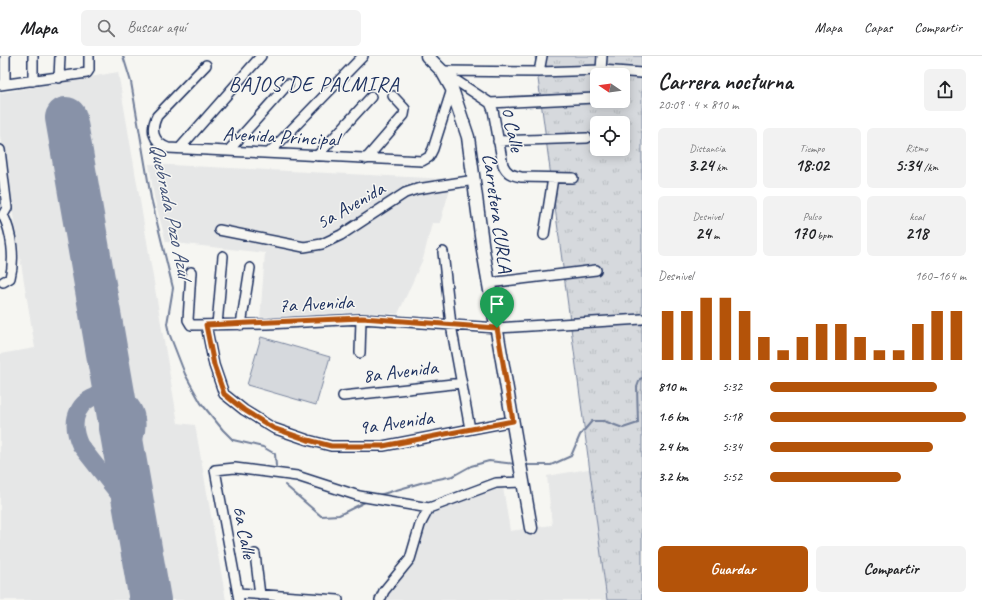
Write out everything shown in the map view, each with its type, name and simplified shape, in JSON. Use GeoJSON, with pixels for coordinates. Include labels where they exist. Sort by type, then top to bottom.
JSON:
{"type":"FeatureCollection","features":[{"type":"Feature","properties":{"kind":"main road","name":"Carretera CURLA"},"geometry":{"type":"LineString","coordinates":[[427,56],[442,71],[452,89],[468,137],[475,180],[482,250],[497,328],[531,528]]}},
{"type":"Feature","properties":{"kind":"street"},"geometry":{"type":"LineString","coordinates":[[5,56],[3,84],[59,78],[88,72],[89,56]]}},
{"type":"Feature","properties":{"kind":"street"},"geometry":{"type":"LineString","coordinates":[[33,56],[33,81]]}},
{"type":"Feature","properties":{"kind":"street"},"geometry":{"type":"LineString","coordinates":[[59,78],[60,56]]}},
{"type":"Feature","properties":{"kind":"street"},"geometry":{"type":"LineString","coordinates":[[180,148],[261,56]]}},
{"type":"Feature","properties":{"kind":"street"},"geometry":{"type":"LineString","coordinates":[[269,153],[363,56]]}},
{"type":"Feature","properties":{"kind":"street"},"geometry":{"type":"LineString","coordinates":[[539,72],[542,56]]}},
{"type":"Feature","properties":{"kind":"street"},"geometry":{"type":"LineString","coordinates":[[601,68],[602,56]]}},
{"type":"Feature","properties":{"kind":"street","name":"Avenida Principal"},"geometry":{"type":"LineString","coordinates":[[206,65],[162,110],[153,123],[153,132],[158,142],[168,148],[229,150],[413,162],[422,161],[429,157],[433,149],[452,89]]}},
{"type":"Feature","properties":{"kind":"street"},"geometry":{"type":"LineString","coordinates":[[442,71],[539,72],[590,70]]}},
{"type":"Feature","properties":{"kind":"street","name":"0 Calle"},"geometry":{"type":"LineString","coordinates":[[442,71],[490,103],[493,110],[498,141],[506,171],[514,176],[553,178]]}},
{"type":"Feature","properties":{"kind":"street"},"geometry":{"type":"LineString","coordinates":[[630,72],[642,73]]}},
{"type":"Feature","properties":{"kind":"street"},"geometry":{"type":"LineString","coordinates":[[229,150],[288,84]]}},
{"type":"Feature","properties":{"kind":"street"},"geometry":{"type":"LineString","coordinates":[[366,159],[404,115],[405,109],[393,96]]}},
{"type":"Feature","properties":{"kind":"street"},"geometry":{"type":"LineString","coordinates":[[316,156],[371,98]]}},
{"type":"Feature","properties":{"kind":"street"},"geometry":{"type":"LineString","coordinates":[[490,103],[590,98]]}},
{"type":"Feature","properties":{"kind":"street"},"geometry":{"type":"LineString","coordinates":[[498,141],[587,138]]}},
{"type":"Feature","properties":{"kind":"street"},"geometry":{"type":"LineString","coordinates":[[0,150],[7,208],[2,215],[6,222],[12,251],[12,270],[10,278],[3,282]]}},
{"type":"Feature","properties":{"kind":"street"},"geometry":{"type":"LineString","coordinates":[[544,235],[553,178],[573,178]]}},
{"type":"Feature","properties":{"kind":"street","name":"5a Avenida"},"geometry":{"type":"LineString","coordinates":[[219,230],[304,247],[322,244],[341,235],[405,194],[418,189],[475,180]]}},
{"type":"Feature","properties":{"kind":"street"},"geometry":{"type":"LineString","coordinates":[[443,252],[451,325],[470,429]]}},
{"type":"Feature","properties":{"kind":"street"},"geometry":{"type":"LineString","coordinates":[[216,325],[223,256]]}},
{"type":"Feature","properties":{"kind":"street"},"geometry":{"type":"LineString","coordinates":[[241,325],[250,268]]}},
{"type":"Feature","properties":{"kind":"street"},"geometry":{"type":"LineString","coordinates":[[489,284],[596,270]]}},
{"type":"Feature","properties":{"kind":"street","name":"7a Avenida"},"geometry":{"type":"LineString","coordinates":[[191,272],[188,320],[191,325],[241,325],[362,318],[497,328],[642,319]]}},
{"type":"Feature","properties":{"kind":"street"},"geometry":{"type":"LineString","coordinates":[[360,353],[362,318]]}},
{"type":"Feature","properties":{"kind":"street","name":"9a Avenida"},"geometry":{"type":"LineString","coordinates":[[206,325],[214,365],[224,394],[244,410],[273,428],[308,440],[331,446],[383,446],[513,421]]}},
{"type":"Feature","properties":{"kind":"street","name":"8a Avenida"},"geometry":{"type":"LineString","coordinates":[[343,396],[462,382]]}},
{"type":"Feature","properties":{"kind":"street","name":"6a Calle"},"geometry":{"type":"LineString","coordinates":[[239,597],[215,470],[235,468],[297,476],[359,496],[429,508]]}},
{"type":"Feature","properties":{"kind":"street"},"geometry":{"type":"LineString","coordinates":[[380,600],[384,591],[410,559],[420,525],[429,508],[496,483],[523,482]]}},
{"type":"Feature","properties":{"kind":"street"},"geometry":{"type":"LineString","coordinates":[[255,554],[260,595]]}},
{"type":"Feature","properties":{"kind":"street"},"geometry":{"type":"LineString","coordinates":[[239,597],[260,595],[338,600]]}},
{"type":"Feature","properties":{"kind":"shaded area"},"geometry":{"type":"Polygon","coordinates":[[[118,72],[178,423],[195,425],[226,600],[0,600],[0,354],[35,348],[0,136],[0,93],[118,72]]]}},
{"type":"Feature","properties":{"kind":"shaded area"},"geometry":{"type":"Polygon","coordinates":[[[149,164],[448,179],[449,192],[440,223],[432,223],[423,259],[398,314],[345,313],[260,320],[265,253],[166,242],[154,197],[149,164]]]}},
{"type":"Feature","properties":{"kind":"shaded area"},"geometry":{"type":"Polygon","coordinates":[[[642,460],[642,600],[385,600],[389,591],[413,562],[427,521],[439,510],[503,487],[510,531],[552,525],[547,476],[642,460]]]}},
{"type":"Feature","properties":{"kind":"green space"},"geometry":{"type":"Polygon","coordinates":[[[535,56],[642,56],[642,600],[607,600],[535,56]]]}},
{"type":"Feature","properties":{"kind":"green space"},"geometry":{"type":"Polygon","coordinates":[[[261,337],[330,357],[316,405],[247,385],[261,337]]]}},
{"type":"Feature","properties":{"kind":"waterway","name":"Quebrada Pozo Azul"},"geometry":{"type":"LineString","coordinates":[[123,56],[131,82],[151,198],[173,288],[167,324],[169,333],[185,374],[201,403],[233,440],[263,447],[275,454],[276,466]]}},
{"type":"Feature","properties":{"kind":"waterway","name":"Quebrada Pozo Azul"},"geometry":{"type":"LineString","coordinates":[[524,465],[551,465],[571,456],[580,435],[592,421],[604,421],[623,428],[638,423],[637,387],[640,379],[642,378]]}},
{"type":"Feature","properties":{"kind":"waterway","name":"Quebrada Pozo Azul"},"geometry":{"type":"LineString","coordinates":[[379,495],[424,482],[453,476],[471,466],[489,461],[516,464]]}},
{"type":"Feature","properties":{"kind":"waterway","name":"Quebrada Pozo Azul"},"geometry":{"type":"LineString","coordinates":[[285,485],[321,516],[339,515],[367,501]]}},
{"type":"Feature","properties":{"kind":"taxiway"},"geometry":{"type":"LineString","coordinates":[[126,461],[137,428],[133,408],[123,399],[111,395],[98,396],[86,401],[78,412],[75,426],[80,445],[131,510],[137,522]]}},
{"type":"Feature","properties":{"kind":"runway"},"geometry":{"type":"LineString","coordinates":[[66,118],[150,600]]}},
{"type":"Feature","properties":{"kind":"district","name":"BAJOS DE PALMIRA"},"geometry":{"type":"Point","coordinates":[314,84]}},
{"type":"Feature","properties":{"kind":"route"},"geometry":{"type":"LineString","coordinates":[[362,318],[497,328],[513,421],[383,446],[331,446],[273,428],[244,410],[224,394],[214,365],[206,325],[268,324],[362,318]]}}]}
